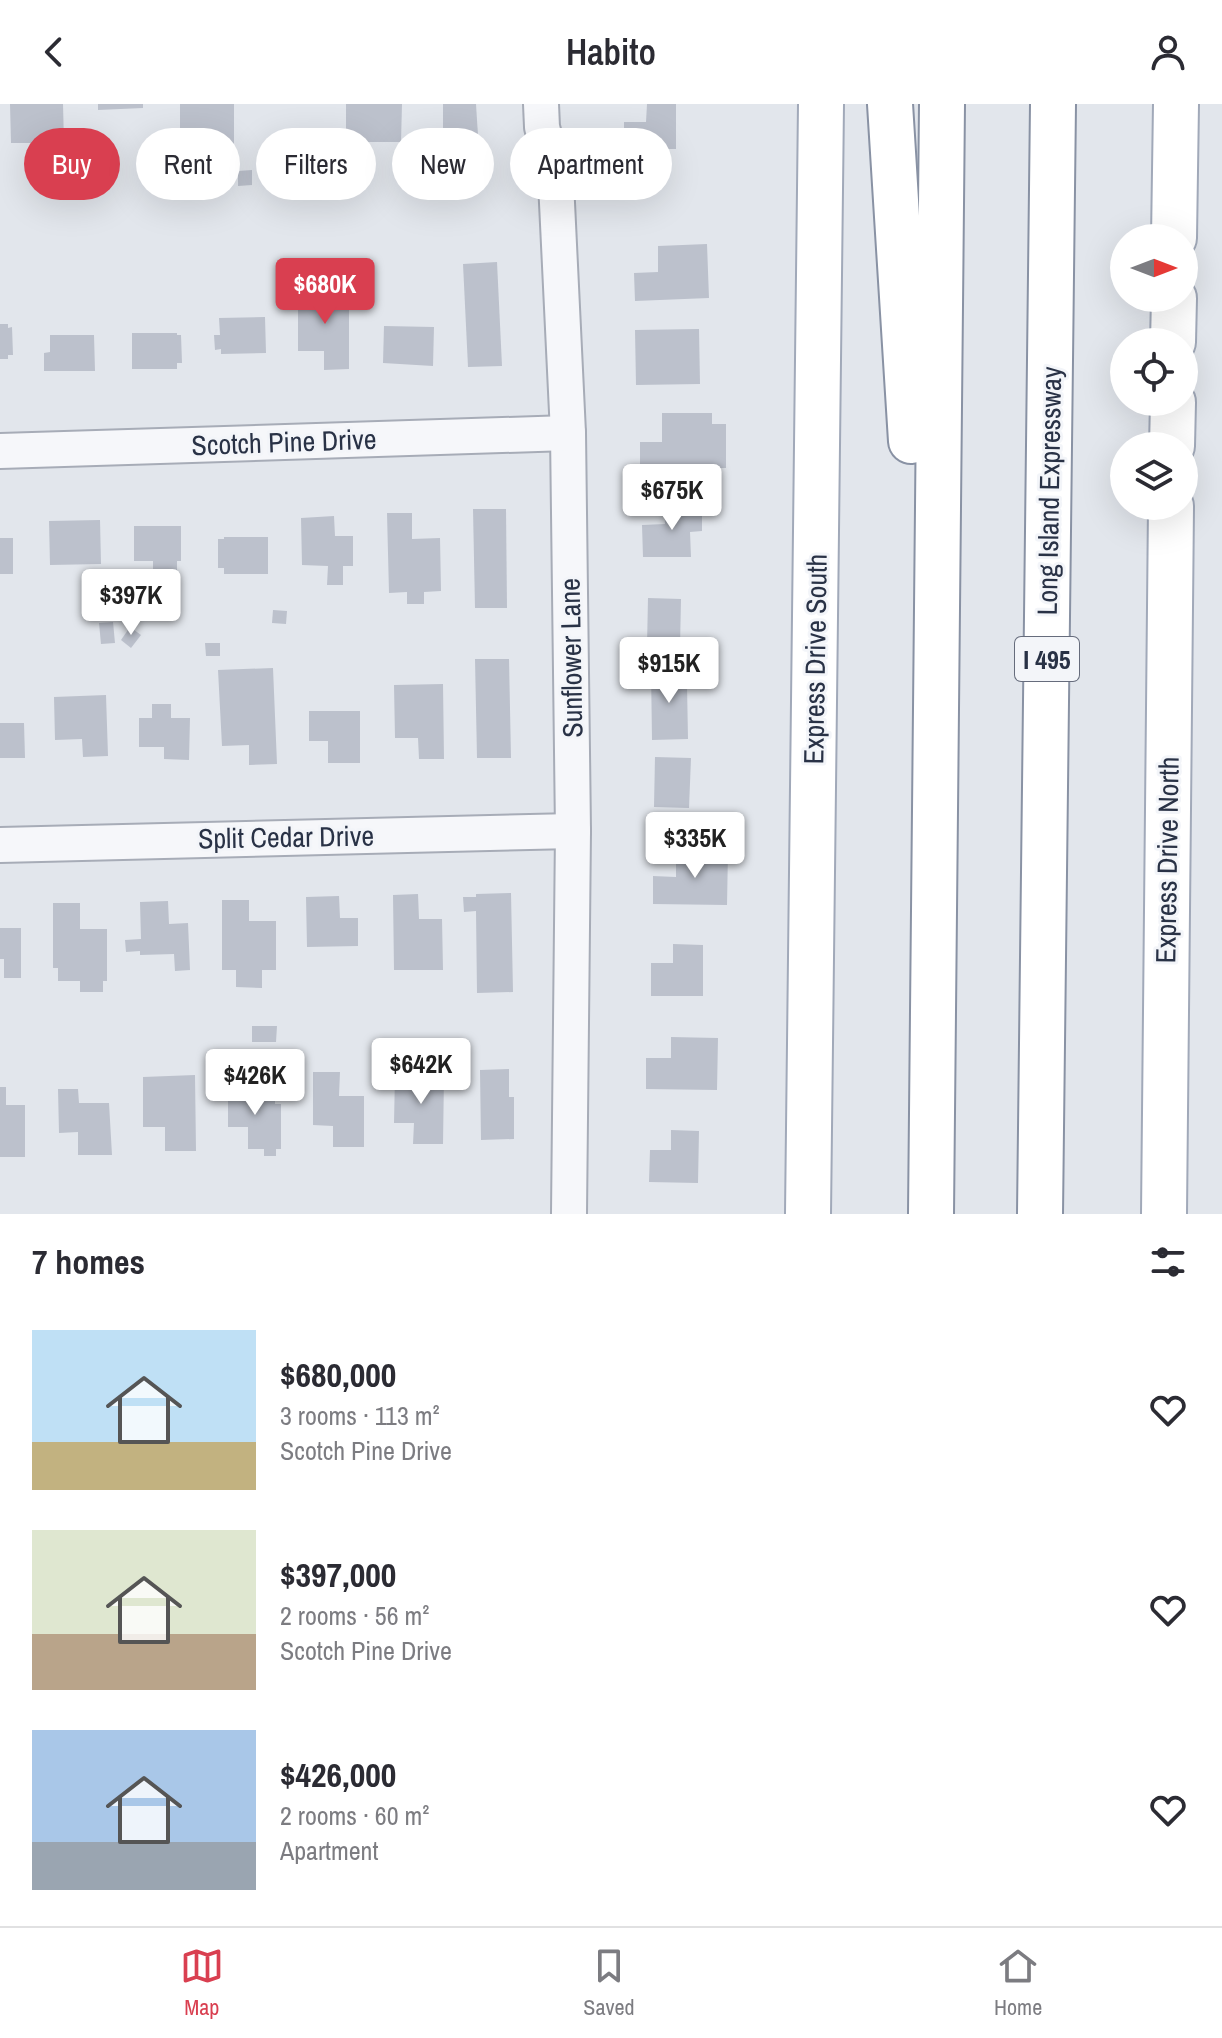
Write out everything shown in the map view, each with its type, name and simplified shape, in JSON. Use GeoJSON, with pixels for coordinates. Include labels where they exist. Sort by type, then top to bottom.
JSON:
{"type":"FeatureCollection","features":[{"type":"Feature","properties":{"kind":"main road","name":"Express Drive South"},"geometry":{"type":"LineString","coordinates":[[808,1214],[821,104]]}},
{"type":"Feature","properties":{"kind":"main road"},"geometry":{"type":"LineString","coordinates":[[890,104],[913,468],[937,554]]}},
{"type":"Feature","properties":{"kind":"main road"},"geometry":{"type":"LineString","coordinates":[[931,1214],[942,104]]}},
{"type":"Feature","properties":{"kind":"main road","name":"Long Island Expressway"},"geometry":{"type":"LineString","coordinates":[[1040,1214],[1053,104]]}},
{"type":"Feature","properties":{"kind":"main road"},"geometry":{"type":"LineString","coordinates":[[1174,224],[1176,104]]}},
{"type":"Feature","properties":{"kind":"main road","name":"Express Drive North"},"geometry":{"type":"LineString","coordinates":[[1164,1214],[1171,520]]}},
{"type":"Feature","properties":{"kind":"street","name":"Sunflower Lane"},"geometry":{"type":"LineString","coordinates":[[541,104],[542,127],[556,182],[568,433],[573,831],[569,1214]]}},
{"type":"Feature","properties":{"kind":"street","name":"Scotch Pine Drive"},"geometry":{"type":"LineString","coordinates":[[0,451],[568,433]]}},
{"type":"Feature","properties":{"kind":"street","name":"Split Cedar Drive"},"geometry":{"type":"LineString","coordinates":[[0,845],[573,831]]}},
{"type":"Feature","properties":{"kind":"building"},"geometry":{"type":"Polygon","coordinates":[[[10,104],[63,104],[64,128],[24,128],[24,143],[11,143],[10,104]]]}},
{"type":"Feature","properties":{"kind":"building"},"geometry":{"type":"Polygon","coordinates":[[[98,104],[143,104],[143,108],[98,110],[98,104]]]}},
{"type":"Feature","properties":{"kind":"building"},"geometry":{"type":"Polygon","coordinates":[[[180,104],[234,104],[234,128],[180,128],[180,104]]]}},
{"type":"Feature","properties":{"kind":"building"},"geometry":{"type":"Polygon","coordinates":[[[346,104],[402,104],[401,128],[392,128],[392,142],[376,142],[376,128],[346,128],[346,104]]]}},
{"type":"Feature","properties":{"kind":"building"},"geometry":{"type":"Polygon","coordinates":[[[443,104],[476,104],[478,128],[443,128],[443,104]]]}},
{"type":"Feature","properties":{"kind":"building"},"geometry":{"type":"Polygon","coordinates":[[[647,104],[676,104],[676,149],[672,149],[672,128],[624,128],[624,122],[646,122],[647,104]]]}},
{"type":"Feature","properties":{"kind":"building"},"geometry":{"type":"Polygon","coordinates":[[[252,170],[252,185],[240,186],[240,171],[252,170]]]}},
{"type":"Feature","properties":{"kind":"building"},"geometry":{"type":"Polygon","coordinates":[[[707,244],[709,298],[635,301],[634,273],[658,272],[658,246],[707,244]]]}},
{"type":"Feature","properties":{"kind":"building"},"geometry":{"type":"Polygon","coordinates":[[[497,262],[502,366],[468,367],[463,264],[497,262]]]}},
{"type":"Feature","properties":{"kind":"building"},"geometry":{"type":"Polygon","coordinates":[[[298,290],[349,290],[349,369],[324,370],[324,351],[298,351],[298,290]]]}},
{"type":"Feature","properties":{"kind":"building"},"geometry":{"type":"Polygon","coordinates":[[[265,317],[266,353],[221,354],[221,349],[215,350],[214,335],[220,335],[219,318],[265,317]]]}},
{"type":"Feature","properties":{"kind":"building"},"geometry":{"type":"Polygon","coordinates":[[[0,324],[12,327],[13,355],[8,355],[8,359],[0,359],[0,324]]]}},
{"type":"Feature","properties":{"kind":"building"},"geometry":{"type":"Polygon","coordinates":[[[384,326],[434,327],[433,366],[383,363],[384,326]]]}},
{"type":"Feature","properties":{"kind":"building"},"geometry":{"type":"Polygon","coordinates":[[[699,329],[700,384],[636,385],[635,330],[699,329]]]}},
{"type":"Feature","properties":{"kind":"building"},"geometry":{"type":"Polygon","coordinates":[[[132,333],[181,335],[182,363],[177,363],[177,369],[132,369],[132,333]]]}},
{"type":"Feature","properties":{"kind":"building"},"geometry":{"type":"Polygon","coordinates":[[[50,335],[94,335],[95,371],[44,371],[44,353],[50,352],[50,335]]]}},
{"type":"Feature","properties":{"kind":"building"},"geometry":{"type":"Polygon","coordinates":[[[662,413],[712,413],[712,424],[726,424],[726,468],[640,469],[640,442],[662,442],[662,413]]]}},
{"type":"Feature","properties":{"kind":"building"},"geometry":{"type":"Polygon","coordinates":[[[691,500],[691,515],[702,515],[702,531],[690,532],[691,557],[643,557],[642,525],[665,524],[664,501],[691,500]]]}},
{"type":"Feature","properties":{"kind":"building"},"geometry":{"type":"Polygon","coordinates":[[[473,509],[506,509],[507,608],[475,608],[473,509]]]}},
{"type":"Feature","properties":{"kind":"building"},"geometry":{"type":"Polygon","coordinates":[[[387,513],[412,513],[412,539],[440,538],[441,591],[424,592],[424,604],[407,604],[407,592],[389,593],[387,513]]]}},
{"type":"Feature","properties":{"kind":"building"},"geometry":{"type":"Polygon","coordinates":[[[334,516],[335,536],[353,536],[353,566],[343,566],[343,585],[327,585],[328,566],[302,565],[301,518],[334,516]]]}},
{"type":"Feature","properties":{"kind":"building"},"geometry":{"type":"Polygon","coordinates":[[[100,520],[101,564],[50,565],[49,521],[100,520]]]}},
{"type":"Feature","properties":{"kind":"building"},"geometry":{"type":"Polygon","coordinates":[[[134,526],[181,526],[181,561],[177,561],[177,574],[153,574],[153,561],[134,561],[134,526]]]}},
{"type":"Feature","properties":{"kind":"building"},"geometry":{"type":"Polygon","coordinates":[[[268,537],[268,574],[224,574],[224,568],[218,568],[218,539],[268,537]]]}},
{"type":"Feature","properties":{"kind":"building"},"geometry":{"type":"Polygon","coordinates":[[[0,538],[13,538],[13,574],[0,574],[0,538]]]}},
{"type":"Feature","properties":{"kind":"building"},"geometry":{"type":"Polygon","coordinates":[[[648,598],[681,599],[680,647],[647,646],[648,598]]]}},
{"type":"Feature","properties":{"kind":"building"},"geometry":{"type":"Polygon","coordinates":[[[273,610],[287,611],[286,624],[272,623],[273,610]]]}},
{"type":"Feature","properties":{"kind":"building"},"geometry":{"type":"Polygon","coordinates":[[[113,622],[115,643],[101,644],[99,623],[113,622]]]}},
{"type":"Feature","properties":{"kind":"building"},"geometry":{"type":"Polygon","coordinates":[[[130,627],[141,635],[131,648],[121,640],[130,627]]]}},
{"type":"Feature","properties":{"kind":"building"},"geometry":{"type":"Polygon","coordinates":[[[205,643],[220,643],[220,656],[206,656],[205,643]]]}},
{"type":"Feature","properties":{"kind":"building"},"geometry":{"type":"Polygon","coordinates":[[[475,659],[509,659],[511,758],[477,758],[475,659]]]}},
{"type":"Feature","properties":{"kind":"building"},"geometry":{"type":"Polygon","coordinates":[[[273,668],[277,764],[249,765],[249,745],[222,746],[218,670],[273,668]]]}},
{"type":"Feature","properties":{"kind":"building"},"geometry":{"type":"Polygon","coordinates":[[[651,669],[683,669],[683,685],[687,685],[688,739],[652,740],[651,669]]]}},
{"type":"Feature","properties":{"kind":"building"},"geometry":{"type":"Polygon","coordinates":[[[443,684],[444,759],[419,759],[418,738],[395,738],[394,685],[443,684]]]}},
{"type":"Feature","properties":{"kind":"building"},"geometry":{"type":"Polygon","coordinates":[[[106,695],[108,756],[83,757],[82,739],[55,740],[54,697],[106,695]]]}},
{"type":"Feature","properties":{"kind":"building"},"geometry":{"type":"Polygon","coordinates":[[[152,704],[171,704],[171,718],[190,718],[189,760],[164,759],[164,747],[139,747],[139,718],[152,718],[152,704]]]}},
{"type":"Feature","properties":{"kind":"building"},"geometry":{"type":"Polygon","coordinates":[[[309,711],[360,711],[360,763],[328,763],[328,741],[309,741],[309,711]]]}},
{"type":"Feature","properties":{"kind":"building"},"geometry":{"type":"Polygon","coordinates":[[[0,723],[24,723],[25,758],[0,758],[0,723]]]}},
{"type":"Feature","properties":{"kind":"building"},"geometry":{"type":"Polygon","coordinates":[[[655,757],[691,758],[689,808],[654,807],[655,757]]]}},
{"type":"Feature","properties":{"kind":"building"},"geometry":{"type":"Polygon","coordinates":[[[676,850],[728,851],[727,905],[653,904],[653,876],[676,877],[676,850]]]}},
{"type":"Feature","properties":{"kind":"building"},"geometry":{"type":"Polygon","coordinates":[[[511,893],[513,992],[477,993],[476,911],[464,912],[463,897],[511,893]]]}},
{"type":"Feature","properties":{"kind":"building"},"geometry":{"type":"Polygon","coordinates":[[[418,894],[419,919],[442,919],[443,970],[394,970],[393,895],[418,894]]]}},
{"type":"Feature","properties":{"kind":"building"},"geometry":{"type":"Polygon","coordinates":[[[339,896],[340,918],[358,918],[358,946],[307,947],[306,897],[339,896]]]}},
{"type":"Feature","properties":{"kind":"building"},"geometry":{"type":"Polygon","coordinates":[[[222,900],[249,900],[249,921],[276,921],[276,970],[262,970],[262,988],[236,987],[236,970],[222,970],[222,900]]]}},
{"type":"Feature","properties":{"kind":"building"},"geometry":{"type":"Polygon","coordinates":[[[168,901],[169,924],[188,923],[190,970],[175,971],[174,954],[140,955],[140,951],[126,952],[125,940],[141,939],[140,902],[168,901]]]}},
{"type":"Feature","properties":{"kind":"building"},"geometry":{"type":"Polygon","coordinates":[[[53,903],[80,903],[80,929],[107,929],[107,981],[103,981],[103,992],[80,992],[80,981],[58,981],[58,968],[53,968],[53,903]]]}},
{"type":"Feature","properties":{"kind":"building"},"geometry":{"type":"Polygon","coordinates":[[[0,928],[21,928],[21,978],[4,978],[4,959],[0,959],[0,928]]]}},
{"type":"Feature","properties":{"kind":"building"},"geometry":{"type":"Polygon","coordinates":[[[673,944],[703,945],[703,996],[651,996],[651,963],[673,963],[673,944]]]}},
{"type":"Feature","properties":{"kind":"building"},"geometry":{"type":"Polygon","coordinates":[[[252,1026],[277,1026],[276,1042],[252,1042],[252,1026]]]}},
{"type":"Feature","properties":{"kind":"building"},"geometry":{"type":"Polygon","coordinates":[[[671,1037],[718,1038],[717,1090],[646,1089],[646,1058],[671,1058],[671,1037]]]}},
{"type":"Feature","properties":{"kind":"building"},"geometry":{"type":"Polygon","coordinates":[[[509,1069],[509,1097],[514,1097],[514,1139],[481,1140],[480,1070],[509,1069]]]}},
{"type":"Feature","properties":{"kind":"building"},"geometry":{"type":"Polygon","coordinates":[[[313,1072],[340,1072],[339,1096],[364,1096],[364,1147],[333,1147],[333,1126],[313,1125],[313,1072]]]}},
{"type":"Feature","properties":{"kind":"building"},"geometry":{"type":"Polygon","coordinates":[[[195,1075],[196,1151],[165,1151],[165,1127],[143,1127],[143,1077],[195,1075]]]}},
{"type":"Feature","properties":{"kind":"building"},"geometry":{"type":"Polygon","coordinates":[[[395,1075],[444,1076],[443,1144],[413,1144],[414,1123],[394,1123],[395,1075]]]}},
{"type":"Feature","properties":{"kind":"building"},"geometry":{"type":"Polygon","coordinates":[[[228,1081],[252,1081],[252,1096],[275,1096],[275,1104],[281,1104],[281,1149],[276,1149],[276,1156],[264,1156],[264,1149],[248,1149],[248,1127],[228,1127],[228,1081]]]}},
{"type":"Feature","properties":{"kind":"building"},"geometry":{"type":"Polygon","coordinates":[[[0,1087],[6,1087],[6,1105],[25,1105],[25,1157],[0,1157],[0,1087]]]}},
{"type":"Feature","properties":{"kind":"building"},"geometry":{"type":"Polygon","coordinates":[[[58,1089],[78,1089],[79,1103],[109,1103],[112,1155],[78,1155],[78,1132],[59,1133],[58,1089]]]}},
{"type":"Feature","properties":{"kind":"building"},"geometry":{"type":"Polygon","coordinates":[[[671,1130],[699,1131],[698,1183],[649,1182],[650,1150],[671,1150],[671,1130]]]}}]}
